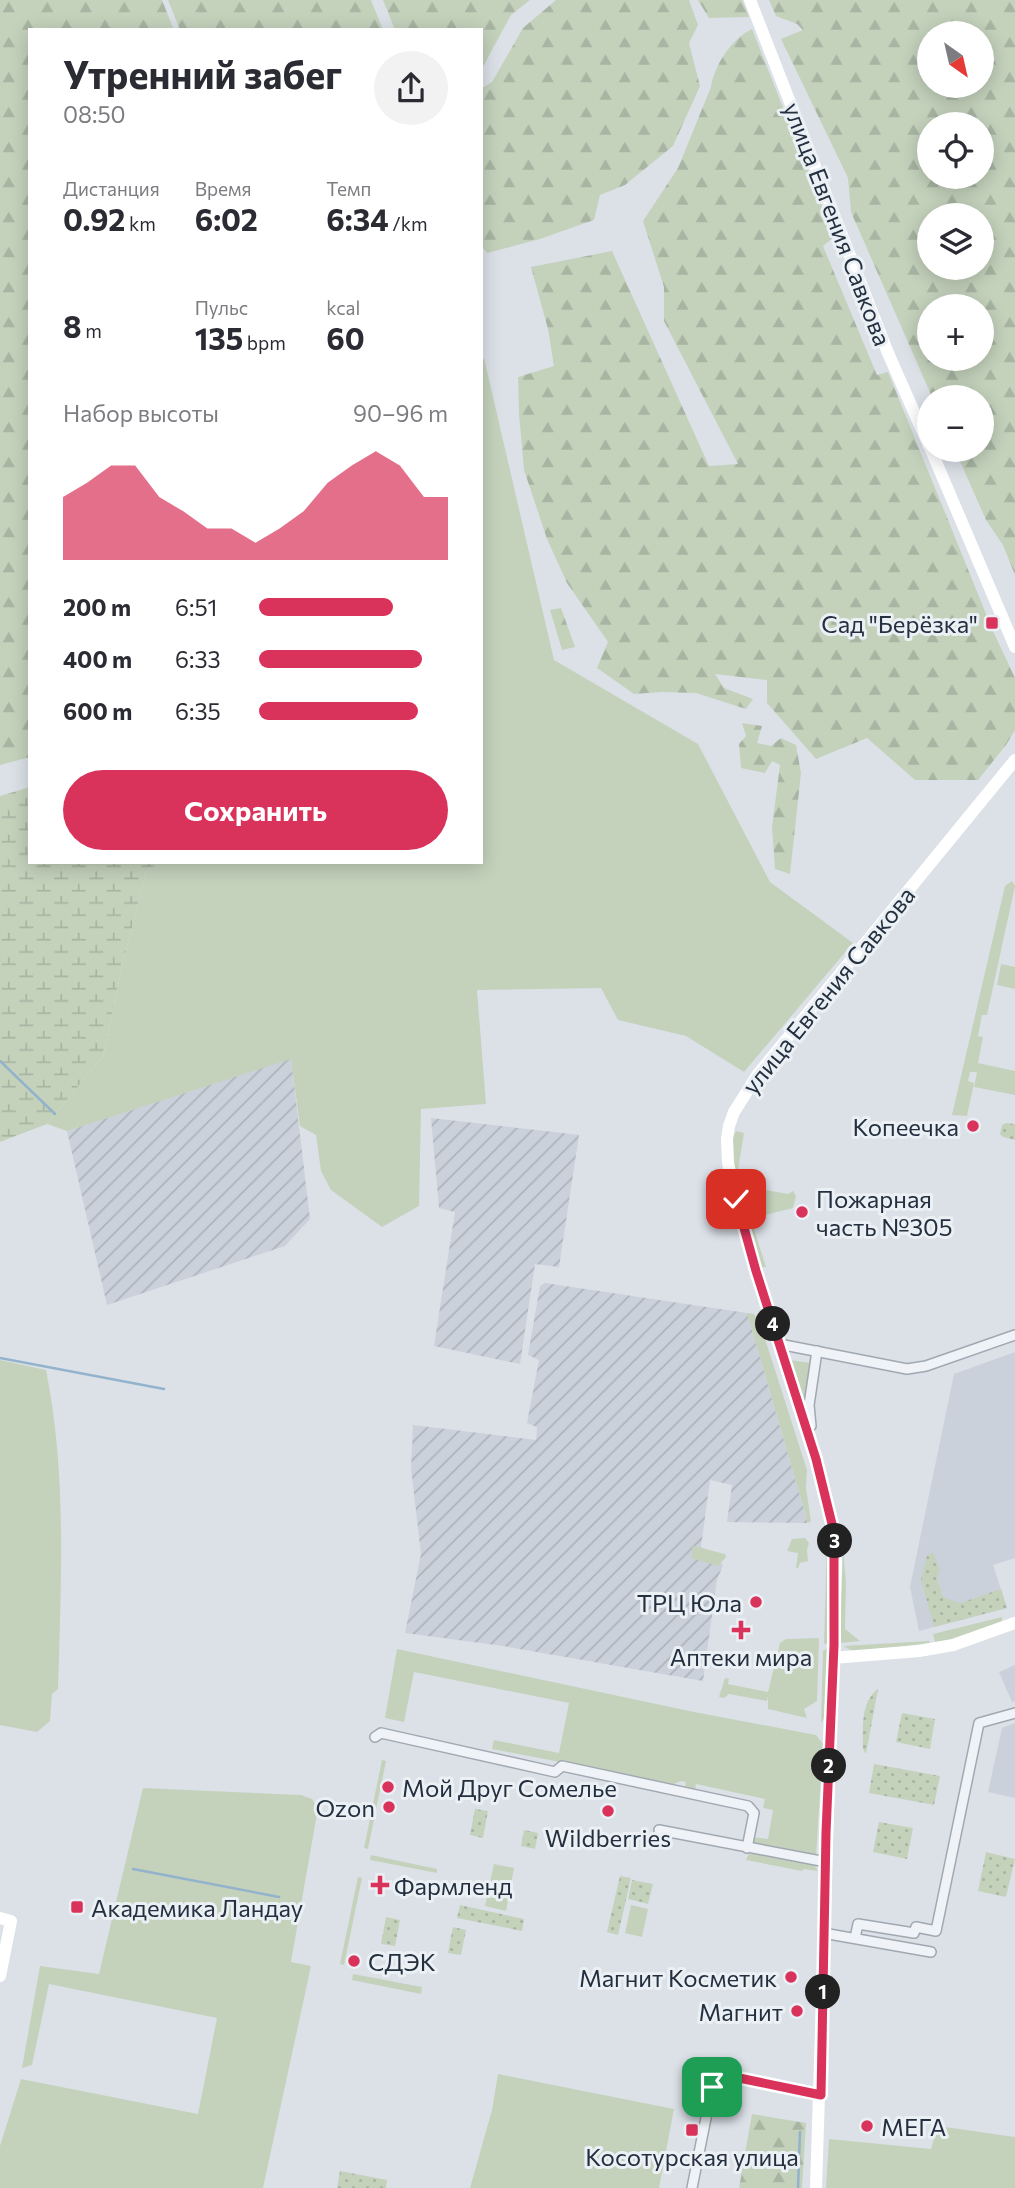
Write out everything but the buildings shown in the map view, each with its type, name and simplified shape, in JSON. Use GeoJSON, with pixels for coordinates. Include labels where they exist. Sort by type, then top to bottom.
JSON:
{"type":"FeatureCollection","features":[{"type":"Feature","properties":{"kind":"main road","name":"улица Евгения Савкова"},"geometry":{"type":"LineString","coordinates":[[750,0],[888,353],[917,419]]}},
{"type":"Feature","properties":{"kind":"main road","name":"улица Евгения Савкова"},"geometry":{"type":"LineString","coordinates":[[936,462],[1015,648]]}},
{"type":"Feature","properties":{"kind":"main road","name":"улица Евгения Савкова"},"geometry":{"type":"LineString","coordinates":[[816,2188],[836,1564],[834,1532],[816,1459],[741,1220],[728,1163],[727,1139],[734,1112],[758,1074],[1015,760]]}},
{"type":"Feature","properties":{"kind":"main road"},"geometry":{"type":"LineString","coordinates":[[833,1658],[919,1651],[953,1645],[1015,1623]]}},
{"type":"Feature","properties":{"kind":"main road"},"geometry":{"type":"LineString","coordinates":[[0,1976],[5,1924]]}},
{"type":"Feature","properties":{"kind":"street"},"geometry":{"type":"LineString","coordinates":[[779,1344],[907,1369],[926,1367],[1015,1335]]}},
{"type":"Feature","properties":{"kind":"street"},"geometry":{"type":"LineString","coordinates":[[816,1459],[818,1452],[809,1420],[809,1405],[817,1351]]}},
{"type":"Feature","properties":{"kind":"street"},"geometry":{"type":"LineString","coordinates":[[855,1938],[858,1924],[914,1933],[916,1927],[936,1931],[979,1723],[1015,1713]]}},
{"type":"Feature","properties":{"kind":"street"},"geometry":{"type":"LineString","coordinates":[[375,1737],[381,1733],[555,1773],[562,1766],[748,1806],[754,1813],[747,1848]]}},
{"type":"Feature","properties":{"kind":"street"},"geometry":{"type":"LineString","coordinates":[[659,1830],[826,1863]]}},
{"type":"Feature","properties":{"kind":"street"},"geometry":{"type":"LineString","coordinates":[[823,1933],[931,1952]]}},
{"type":"Feature","properties":{"kind":"street"},"geometry":{"type":"LineString","coordinates":[[699,2063],[715,2073],[821,2095]]}},
{"type":"Feature","properties":{"kind":"street"},"geometry":{"type":"LineString","coordinates":[[692,2188],[715,2073]]}},
{"type":"Feature","properties":{"kind":"shaded area"},"geometry":{"type":"Polygon","coordinates":[[[291,1058],[310,1219],[285,1246],[107,1305],[67,1131],[291,1058]]]}},
{"type":"Feature","properties":{"kind":"shaded area"},"geometry":{"type":"Polygon","coordinates":[[[431,1118],[579,1135],[559,1267],[535,1264],[520,1364],[434,1346],[455,1212],[439,1208],[431,1118]]]}},
{"type":"Feature","properties":{"kind":"shaded area"},"geometry":{"type":"Polygon","coordinates":[[[545,1283],[747,1313],[808,1523],[727,1522],[732,1485],[710,1480],[701,1547],[716,1554],[723,1566],[717,1579],[703,1681],[503,1646],[405,1633],[421,1554],[411,1468],[413,1425],[536,1440],[537,1427],[527,1423],[539,1360],[528,1355],[540,1286],[545,1283]]]}},
{"type":"Feature","properties":{"kind":"shaded area"},"geometry":{"type":"Polygon","coordinates":[[[1015,1352],[1015,1558],[993,1565],[1007,1608],[919,1631],[910,1587],[954,1374],[1015,1352]]]}},
{"type":"Feature","properties":{"kind":"shaded area"},"geometry":{"type":"Polygon","coordinates":[[[1015,1665],[1015,1701],[1012,1702],[999,1672],[1015,1665]]]}},
{"type":"Feature","properties":{"kind":"shaded area"},"geometry":{"type":"Polygon","coordinates":[[[1015,1723],[1015,1798],[988,1792],[1002,1728],[1015,1723]]]}},
{"type":"Feature","properties":{"kind":"green space"},"geometry":{"type":"Polygon","coordinates":[[[0,0],[162,0],[173,28],[28,28],[28,758],[0,765],[0,0]]]}},
{"type":"Feature","properties":{"kind":"green space"},"geometry":{"type":"Polygon","coordinates":[[[168,0],[371,0],[382,28],[179,28],[168,0]]]}},
{"type":"Feature","properties":{"kind":"green space"},"geometry":{"type":"Polygon","coordinates":[[[383,0],[530,0],[511,15],[483,66],[483,28],[394,28],[383,0]]]}},
{"type":"Feature","properties":{"kind":"green space"},"geometry":{"type":"Polygon","coordinates":[[[556,0],[689,0],[698,25],[689,43],[700,86],[673,146],[625,185],[600,195],[594,220],[540,239],[487,253],[483,248],[483,88],[492,82],[523,28],[556,0]]]}},
{"type":"Feature","properties":{"kind":"green space"},"geometry":{"type":"Polygon","coordinates":[[[698,0],[742,0],[749,17],[709,18],[698,0]]]}},
{"type":"Feature","properties":{"kind":"green space"},"geometry":{"type":"Polygon","coordinates":[[[769,0],[1015,0],[1015,575],[1003,545],[986,520],[960,462],[994,462],[994,385],[927,385],[921,371],[994,371],[994,294],[917,294],[917,363],[851,212],[848,178],[781,39],[803,30],[797,24],[776,16],[769,0]]]}},
{"type":"Feature","properties":{"kind":"green space"},"geometry":{"type":"Polygon","coordinates":[[[752,29],[834,237],[823,246],[877,375],[888,372],[917,444],[917,462],[924,462],[993,631],[1015,678],[1015,730],[978,780],[915,780],[867,738],[816,759],[767,703],[767,680],[715,674],[724,688],[753,699],[746,709],[696,693],[634,694],[597,668],[608,642],[567,583],[547,539],[524,470],[518,377],[554,366],[548,329],[531,267],[612,251],[709,466],[738,464],[664,321],[664,287],[643,221],[678,168],[720,62],[731,46],[752,29]]]}},
{"type":"Feature","properties":{"kind":"green space"},"geometry":{"type":"Polygon","coordinates":[[[483,359],[554,660],[698,744],[770,882],[853,943],[744,1072],[686,1036],[618,1020],[601,988],[477,990],[486,1104],[421,1109],[419,1206],[382,1227],[331,1190],[321,1171],[316,1135],[300,1126],[291,1059],[67,1131],[47,1124],[103,1056],[122,966],[147,870],[157,864],[483,864],[483,359]]]}},
{"type":"Feature","properties":{"kind":"green space"},"geometry":{"type":"Polygon","coordinates":[[[561,608],[575,647],[562,650],[550,610],[561,608]]]}},
{"type":"Feature","properties":{"kind":"green space"},"geometry":{"type":"Polygon","coordinates":[[[742,723],[762,726],[757,743],[771,746],[781,738],[796,745],[801,773],[790,874],[775,869],[772,827],[780,765],[772,761],[765,773],[741,768],[739,744],[746,736],[742,723]]]}},
{"type":"Feature","properties":{"kind":"green space"},"geometry":{"type":"Polygon","coordinates":[[[28,788],[28,864],[157,864],[147,870],[122,966],[103,1056],[47,1124],[0,1142],[0,796],[28,788]]]}},
{"type":"Feature","properties":{"kind":"green space"},"geometry":{"type":"Polygon","coordinates":[[[1012,881],[1015,886],[987,1015],[982,1015],[978,1036],[983,1037],[978,1063],[1015,1071],[1015,1095],[974,1087],[977,1072],[970,1072],[968,1081],[974,1083],[967,1116],[952,1115],[1005,886],[1012,881]]]}},
{"type":"Feature","properties":{"kind":"green space"},"geometry":{"type":"Polygon","coordinates":[[[1001,964],[1015,967],[1015,989],[997,985],[1001,964]]]}},
{"type":"Feature","properties":{"kind":"green space"},"geometry":{"type":"Polygon","coordinates":[[[1015,1124],[1015,1140],[1000,1134],[1002,1125],[1015,1124]]]}},
{"type":"Feature","properties":{"kind":"green space"},"geometry":{"type":"Polygon","coordinates":[[[736,1131],[744,1133],[737,1176],[766,1267],[760,1267],[734,1175],[733,1137],[736,1131]]]}},
{"type":"Feature","properties":{"kind":"green space"},"geometry":{"type":"Polygon","coordinates":[[[760,1183],[766,1190],[788,1194],[793,1191],[796,1196],[793,1208],[765,1215],[755,1188],[760,1183]]]}},
{"type":"Feature","properties":{"kind":"green space"},"geometry":{"type":"Polygon","coordinates":[[[747,1313],[754,1314],[760,1323],[807,1470],[806,1488],[811,1521],[808,1523],[747,1313]]]}},
{"type":"Feature","properties":{"kind":"green space"},"geometry":{"type":"Polygon","coordinates":[[[0,1360],[46,1370],[57,1449],[61,1529],[58,1689],[52,1694],[50,1721],[37,1732],[0,1725],[0,1360]]]}},
{"type":"Feature","properties":{"kind":"green space"},"geometry":{"type":"Polygon","coordinates":[[[790,1360],[811,1363],[805,1409],[790,1360]]]}},
{"type":"Feature","properties":{"kind":"green space"},"geometry":{"type":"Polygon","coordinates":[[[805,1538],[809,1543],[808,1561],[800,1563],[796,1568],[798,1553],[787,1551],[792,1539],[805,1538]]]}},
{"type":"Feature","properties":{"kind":"green space"},"geometry":{"type":"Polygon","coordinates":[[[827,1539],[830,1548],[829,1643],[824,1644],[827,1539]]]}},
{"type":"Feature","properties":{"kind":"green space"},"geometry":{"type":"Polygon","coordinates":[[[693,1546],[725,1554],[726,1557],[718,1566],[691,1558],[693,1546]]]}},
{"type":"Feature","properties":{"kind":"green space"},"geometry":{"type":"Polygon","coordinates":[[[843,1547],[845,1629],[860,1641],[840,1643],[843,1547]]]}},
{"type":"Feature","properties":{"kind":"green space"},"geometry":{"type":"Polygon","coordinates":[[[933,1552],[940,1570],[937,1578],[943,1597],[960,1603],[1001,1589],[1007,1608],[934,1627],[921,1579],[927,1556],[933,1552]]]}},
{"type":"Feature","properties":{"kind":"green space"},"geometry":{"type":"Polygon","coordinates":[[[1002,1617],[1002,1621],[963,1638],[935,1642],[933,1634],[1002,1617]]]}},
{"type":"Feature","properties":{"kind":"green space"},"geometry":{"type":"Polygon","coordinates":[[[819,1638],[817,1701],[804,1709],[807,1718],[768,1709],[768,1696],[767,1701],[729,1694],[724,1698],[719,1697],[725,1678],[729,1679],[728,1684],[768,1692],[780,1643],[786,1639],[819,1638]]]}},
{"type":"Feature","properties":{"kind":"green space"},"geometry":{"type":"Polygon","coordinates":[[[930,1643],[855,1652],[843,1646],[930,1643]]]}},
{"type":"Feature","properties":{"kind":"green space"},"geometry":{"type":"Polygon","coordinates":[[[829,1647],[826,1715],[821,1723],[823,1651],[829,1647]]]}},
{"type":"Feature","properties":{"kind":"green space"},"geometry":{"type":"Polygon","coordinates":[[[397,1649],[816,1735],[823,1744],[816,1857],[755,1845],[751,1841],[752,1837],[768,1839],[773,1810],[763,1808],[765,1799],[696,1784],[695,1790],[685,1788],[686,1782],[674,1784],[492,1749],[494,1740],[559,1753],[569,1703],[414,1672],[404,1722],[385,1718],[397,1649]]]}},
{"type":"Feature","properties":{"kind":"green space"},"geometry":{"type":"Polygon","coordinates":[[[878,1689],[866,1754],[863,1749],[865,1708],[872,1694],[878,1689]]]}},
{"type":"Feature","properties":{"kind":"green space"},"geometry":{"type":"Polygon","coordinates":[[[902,1713],[935,1719],[930,1749],[896,1742],[902,1713]]]}},
{"type":"Feature","properties":{"kind":"green space"},"geometry":{"type":"Polygon","coordinates":[[[382,1760],[386,1761],[368,1849],[364,1848],[382,1760]]]}},
{"type":"Feature","properties":{"kind":"green space"},"geometry":{"type":"Polygon","coordinates":[[[874,1764],[940,1776],[934,1805],[869,1793],[874,1764]]]}},
{"type":"Feature","properties":{"kind":"green space"},"geometry":{"type":"Polygon","coordinates":[[[143,1788],[301,1795],[312,1799],[318,1808],[291,1962],[311,1966],[263,2188],[0,2188],[0,2146],[21,2079],[198,2114],[217,2018],[49,1984],[32,2065],[22,2068],[40,1966],[99,1974],[143,1788]]]}},
{"type":"Feature","properties":{"kind":"green space"},"geometry":{"type":"Polygon","coordinates":[[[475,1809],[488,1811],[483,1838],[470,1835],[475,1809]]]}},
{"type":"Feature","properties":{"kind":"green space"},"geometry":{"type":"Polygon","coordinates":[[[879,1822],[913,1828],[907,1859],[873,1852],[879,1822]]]}},
{"type":"Feature","properties":{"kind":"green space"},"geometry":{"type":"Polygon","coordinates":[[[524,1830],[538,1833],[535,1849],[521,1846],[524,1830]]]}},
{"type":"Feature","properties":{"kind":"green space"},"geometry":{"type":"Polygon","coordinates":[[[986,1852],[1015,1859],[1006,1897],[978,1891],[986,1852]]]}},
{"type":"Feature","properties":{"kind":"green space"},"geometry":{"type":"Polygon","coordinates":[[[753,1853],[814,1865],[818,1871],[802,1871],[746,1860],[748,1855],[753,1853]]]}},
{"type":"Feature","properties":{"kind":"green space"},"geometry":{"type":"Polygon","coordinates":[[[371,1855],[437,1869],[437,1873],[370,1860],[371,1855]]]}},
{"type":"Feature","properties":{"kind":"green space"},"geometry":{"type":"Polygon","coordinates":[[[494,1864],[514,1868],[506,1911],[485,1906],[494,1864]]]}},
{"type":"Feature","properties":{"kind":"green space"},"geometry":{"type":"Polygon","coordinates":[[[620,1876],[631,1878],[618,1935],[607,1932],[620,1876]]]}},
{"type":"Feature","properties":{"kind":"green space"},"geometry":{"type":"Polygon","coordinates":[[[358,1877],[362,1878],[344,1965],[340,1964],[358,1877]]]}},
{"type":"Feature","properties":{"kind":"green space"},"geometry":{"type":"Polygon","coordinates":[[[632,1880],[653,1884],[648,1904],[628,1899],[632,1880]]]}},
{"type":"Feature","properties":{"kind":"green space"},"geometry":{"type":"Polygon","coordinates":[[[460,1905],[524,1919],[522,1931],[457,1918],[460,1905]]]}},
{"type":"Feature","properties":{"kind":"green space"},"geometry":{"type":"Polygon","coordinates":[[[631,1905],[648,1909],[642,1937],[625,1933],[631,1905]]]}},
{"type":"Feature","properties":{"kind":"green space"},"geometry":{"type":"Polygon","coordinates":[[[386,1917],[400,1920],[395,1946],[381,1944],[386,1917]]]}},
{"type":"Feature","properties":{"kind":"green space"},"geometry":{"type":"Polygon","coordinates":[[[453,1927],[466,1930],[461,1955],[448,1953],[453,1927]]]}},
{"type":"Feature","properties":{"kind":"green space"},"geometry":{"type":"Polygon","coordinates":[[[353,1974],[422,1987],[421,1994],[352,1980],[353,1974]]]}},
{"type":"Feature","properties":{"kind":"green space"},"geometry":{"type":"Polygon","coordinates":[[[498,2074],[674,2109],[659,2188],[470,2188],[492,2110],[498,2074]]]}},
{"type":"Feature","properties":{"kind":"green space"},"geometry":{"type":"Polygon","coordinates":[[[752,2114],[806,2123],[802,2188],[739,2188],[752,2114]]]}},
{"type":"Feature","properties":{"kind":"green space"},"geometry":{"type":"Polygon","coordinates":[[[938,2126],[1015,2137],[1015,2188],[826,2188],[829,2139],[931,2149],[938,2126]]]}},
{"type":"Feature","properties":{"kind":"green space"},"geometry":{"type":"Polygon","coordinates":[[[340,2171],[387,2180],[386,2188],[337,2188],[340,2171]]]}},
{"type":"Feature","properties":{"kind":"waterway"},"geometry":{"type":"LineString","coordinates":[[0,1061],[55,1114]]}},
{"type":"Feature","properties":{"kind":"waterway"},"geometry":{"type":"LineString","coordinates":[[0,1358],[164,1389]]}},
{"type":"Feature","properties":{"kind":"waterway"},"geometry":{"type":"LineString","coordinates":[[133,1869],[279,1897]]}},
{"type":"Feature","properties":{"kind":"waterway"},"geometry":{"type":"LineString","coordinates":[[798,2188],[800,2132]]}},
{"type":"Feature","properties":{"kind":"place","name":"Сад \"Берёзка\""},"geometry":{"type":"Point","coordinates":[992,623]}},
{"type":"Feature","properties":{"kind":"place","name":"Копеечка"},"geometry":{"type":"Point","coordinates":[973,1126]}},
{"type":"Feature","properties":{"kind":"place","name":"Пожарная часть №305"},"geometry":{"type":"Point","coordinates":[802,1212]}},
{"type":"Feature","properties":{"kind":"place","name":"ТРЦ Юла"},"geometry":{"type":"Point","coordinates":[756,1602]}},
{"type":"Feature","properties":{"kind":"place","name":"Аптеки мира"},"geometry":{"type":"Point","coordinates":[741,1630]}},
{"type":"Feature","properties":{"kind":"place","name":"Мой Друг Сомелье"},"geometry":{"type":"Point","coordinates":[388,1787]}},
{"type":"Feature","properties":{"kind":"place","name":"Ozon"},"geometry":{"type":"Point","coordinates":[389,1807]}},
{"type":"Feature","properties":{"kind":"place","name":"Wildberries"},"geometry":{"type":"Point","coordinates":[608,1811]}},
{"type":"Feature","properties":{"kind":"place","name":"Фармленд"},"geometry":{"type":"Point","coordinates":[380,1885]}},
{"type":"Feature","properties":{"kind":"place","name":"Академика Ландау"},"geometry":{"type":"Point","coordinates":[77,1907]}},
{"type":"Feature","properties":{"kind":"place","name":"СДЭК"},"geometry":{"type":"Point","coordinates":[354,1961]}},
{"type":"Feature","properties":{"kind":"place","name":"Магнит Косметик"},"geometry":{"type":"Point","coordinates":[791,1977]}},
{"type":"Feature","properties":{"kind":"place","name":"Магнит"},"geometry":{"type":"Point","coordinates":[797,2011]}},
{"type":"Feature","properties":{"kind":"place","name":"МЕГА"},"geometry":{"type":"Point","coordinates":[867,2126]}},
{"type":"Feature","properties":{"kind":"place","name":"Косотурская улица"},"geometry":{"type":"Point","coordinates":[692,2130]}},
{"type":"Feature","properties":{"kind":"route"},"geometry":{"type":"LineString","coordinates":[[712,2087],[715,2073],[821,2095],[823,1933],[834,1645],[836,1564],[831,1516],[736,1199]]}}]}
